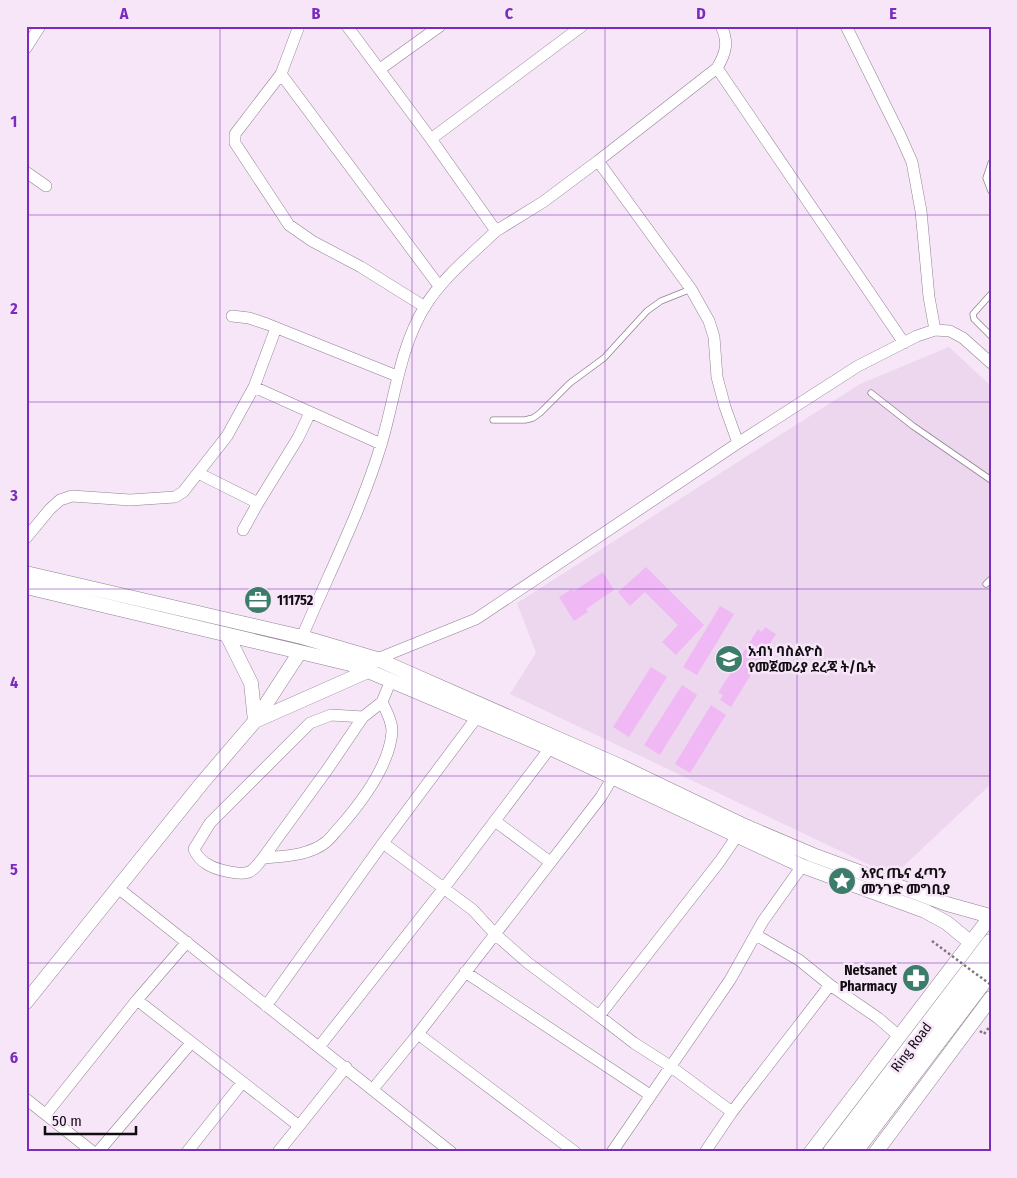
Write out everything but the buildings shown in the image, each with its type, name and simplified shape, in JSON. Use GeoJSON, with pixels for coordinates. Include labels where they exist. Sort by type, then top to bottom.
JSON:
{"type":"FeatureCollection","features":[{"type":"Feature","properties":{"kind":"highway","name":"Ring Road"},"geometry":{"type":"LineString","coordinates":[[832,1152],[991,942]]}},
{"type":"Feature","properties":{"kind":"highway","name":"Ring Road"},"geometry":{"type":"LineString","coordinates":[[853,1152],[991,970]]}},
{"type":"Feature","properties":{"kind":"street"},"geometry":{"type":"LineString","coordinates":[[26,48],[40,26]]}},
{"type":"Feature","properties":{"kind":"street"},"geometry":{"type":"LineString","coordinates":[[299,26],[281,74],[235,134],[235,143],[289,225],[312,241],[361,267],[424,307]]}},
{"type":"Feature","properties":{"kind":"street"},"geometry":{"type":"LineString","coordinates":[[347,26],[432,139],[496,230]]}},
{"type":"Feature","properties":{"kind":"street"},"geometry":{"type":"LineString","coordinates":[[380,69],[440,26]]}},
{"type":"Feature","properties":{"kind":"street"},"geometry":{"type":"LineString","coordinates":[[432,139],[582,26]]}},
{"type":"Feature","properties":{"kind":"street"},"geometry":{"type":"LineString","coordinates":[[302,637],[359,507],[381,444],[398,376],[412,332],[424,307],[440,286],[496,230],[544,202],[717,68],[727,49],[720,26]]}},
{"type":"Feature","properties":{"kind":"street"},"geometry":{"type":"LineString","coordinates":[[846,26],[912,162],[921,211],[935,330]]}},
{"type":"Feature","properties":{"kind":"street"},"geometry":{"type":"LineString","coordinates":[[717,68],[904,342]]}},
{"type":"Feature","properties":{"kind":"street"},"geometry":{"type":"LineString","coordinates":[[281,74],[440,286]]}},
{"type":"Feature","properties":{"kind":"street"},"geometry":{"type":"LineString","coordinates":[[598,161],[691,289],[709,321],[712,329],[717,377],[724,408],[738,443]]}},
{"type":"Feature","properties":{"kind":"street"},"geometry":{"type":"LineString","coordinates":[[26,172],[46,186]]}},
{"type":"Feature","properties":{"kind":"street"},"geometry":{"type":"LineString","coordinates":[[232,316],[249,318],[398,376]]}},
{"type":"Feature","properties":{"kind":"street"},"geometry":{"type":"LineString","coordinates":[[26,538],[50,509],[60,500],[72,496],[130,500],[175,497],[183,492],[227,436],[254,387],[276,328]]}},
{"type":"Feature","properties":{"kind":"street"},"geometry":{"type":"LineString","coordinates":[[255,722],[368,671],[377,659],[476,619],[738,443],[858,366],[904,342],[935,330],[950,331],[963,338],[991,363]]}},
{"type":"Feature","properties":{"kind":"street"},"geometry":{"type":"LineString","coordinates":[[254,387],[381,444]]}},
{"type":"Feature","properties":{"kind":"street"},"geometry":{"type":"LineString","coordinates":[[243,530],[298,438],[310,412]]}},
{"type":"Feature","properties":{"kind":"street"},"geometry":{"type":"LineString","coordinates":[[198,473],[258,503]]}},
{"type":"Feature","properties":{"kind":"street"},"geometry":{"type":"LineString","coordinates":[[26,573],[302,637],[377,659],[620,766],[745,826],[813,854],[947,904],[991,916],[812,1152]]}},
{"type":"Feature","properties":{"kind":"street"},"geometry":{"type":"LineString","coordinates":[[26,587],[350,664],[550,748],[802,866],[925,911],[947,924],[970,942]]}},
{"type":"Feature","properties":{"kind":"street"},"geometry":{"type":"LineString","coordinates":[[226,635],[251,683],[255,722]]}},
{"type":"Feature","properties":{"kind":"street"},"geometry":{"type":"LineString","coordinates":[[26,1002],[202,783],[255,722],[300,652]]}},
{"type":"Feature","properties":{"kind":"street"},"geometry":{"type":"LineString","coordinates":[[363,717],[331,715],[310,723],[210,823],[194,849],[198,858],[208,866],[243,874],[251,871],[263,858],[327,770],[363,717],[382,702],[391,680]]}},
{"type":"Feature","properties":{"kind":"street"},"geometry":{"type":"LineString","coordinates":[[263,858],[301,854],[326,843],[357,807],[374,782],[386,756],[392,731],[390,719],[382,702]]}},
{"type":"Feature","properties":{"kind":"street"},"geometry":{"type":"LineString","coordinates":[[266,1006],[382,843],[477,717]]}},
{"type":"Feature","properties":{"kind":"street"},"geometry":{"type":"LineString","coordinates":[[319,1048],[550,748]]}},
{"type":"Feature","properties":{"kind":"street"},"geometry":{"type":"LineString","coordinates":[[373,1089],[418,1034],[601,797],[620,766]]}},
{"type":"Feature","properties":{"kind":"street"},"geometry":{"type":"LineString","coordinates":[[495,820],[550,862]]}},
{"type":"Feature","properties":{"kind":"street"},"geometry":{"type":"LineString","coordinates":[[599,1016],[737,836]]}},
{"type":"Feature","properties":{"kind":"street"},"geometry":{"type":"LineString","coordinates":[[382,843],[473,910],[495,934],[528,962],[634,1043],[670,1066],[732,1112]]}},
{"type":"Feature","properties":{"kind":"street"},"geometry":{"type":"LineString","coordinates":[[612,1152],[730,980],[756,935],[802,866]]}},
{"type":"Feature","properties":{"kind":"street"},"geometry":{"type":"LineString","coordinates":[[118,888],[451,1152]]}},
{"type":"Feature","properties":{"kind":"street"},"geometry":{"type":"LineString","coordinates":[[756,935],[799,960],[899,1036]]}},
{"type":"Feature","properties":{"kind":"street"},"geometry":{"type":"LineString","coordinates":[[46,1114],[136,1000],[187,942]]}},
{"type":"Feature","properties":{"kind":"street"},"geometry":{"type":"LineString","coordinates":[[465,972],[650,1095]]}},
{"type":"Feature","properties":{"kind":"street"},"geometry":{"type":"LineString","coordinates":[[705,1152],[732,1112],[830,985]]}},
{"type":"Feature","properties":{"kind":"street"},"geometry":{"type":"LineString","coordinates":[[876,1152],[991,998]]}},
{"type":"Feature","properties":{"kind":"street"},"geometry":{"type":"LineString","coordinates":[[136,1000],[299,1126]]}},
{"type":"Feature","properties":{"kind":"street"},"geometry":{"type":"LineString","coordinates":[[418,1034],[575,1152]]}},
{"type":"Feature","properties":{"kind":"street"},"geometry":{"type":"LineString","coordinates":[[98,1152],[191,1043]]}},
{"type":"Feature","properties":{"kind":"street"},"geometry":{"type":"LineString","coordinates":[[278,1152],[346,1067]]}},
{"type":"Feature","properties":{"kind":"street"},"geometry":{"type":"LineString","coordinates":[[187,1152],[242,1083]]}},
{"type":"Feature","properties":{"kind":"street"},"geometry":{"type":"LineString","coordinates":[[26,1098],[93,1152]]}},
{"type":"Feature","properties":{"kind":"lane"},"geometry":{"type":"LineString","coordinates":[[991,163],[986,178],[991,191]]}},
{"type":"Feature","properties":{"kind":"lane"},"geometry":{"type":"LineString","coordinates":[[493,420],[525,420],[533,418],[570,383],[604,358],[648,311],[661,301],[691,289]]}},
{"type":"Feature","properties":{"kind":"lane"},"geometry":{"type":"LineString","coordinates":[[991,294],[973,314],[974,319],[991,336]]}},
{"type":"Feature","properties":{"kind":"lane"},"geometry":{"type":"LineString","coordinates":[[871,394],[913,426],[991,480]]}},
{"type":"Feature","properties":{"kind":"lane"},"geometry":{"type":"LineString","coordinates":[[986,584],[991,579]]}},
{"type":"Feature","properties":{"kind":"path"},"geometry":{"type":"LineString","coordinates":[[932,941],[991,985]]}},
{"type":"Feature","properties":{"kind":"shaded area"},"geometry":{"type":"Polygon","coordinates":[[[949,347],[991,386],[991,784],[893,876],[510,694],[536,653],[517,603],[860,384],[949,347]]]}},
{"type":"Feature","properties":{"kind":"place","name":"111752"},"geometry":{"type":"Point","coordinates":[258,600]}},
{"type":"Feature","properties":{"kind":"place","name":"አብነ ባስልዮስ የመጀመሪያ ደረጃ ት/ቤት"},"geometry":{"type":"Point","coordinates":[729,659]}},
{"type":"Feature","properties":{"kind":"place","name":"አየር ጤና ፈጣን መንገድ መግቢያ"},"geometry":{"type":"Point","coordinates":[842,881]}},
{"type":"Feature","properties":{"kind":"place","name":"Netsanet Pharmacy"},"geometry":{"type":"Point","coordinates":[916,978]}}]}
